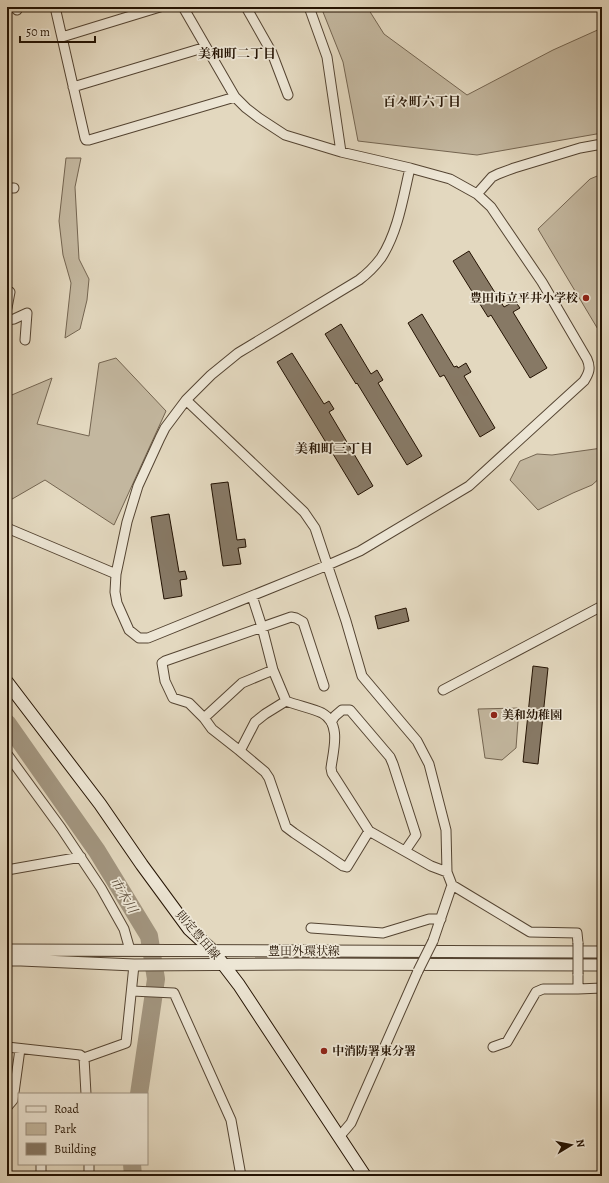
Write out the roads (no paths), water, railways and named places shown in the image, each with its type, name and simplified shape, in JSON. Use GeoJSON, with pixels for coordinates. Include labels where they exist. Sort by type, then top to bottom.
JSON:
{"type":"FeatureCollection","features":[{"type":"Feature","properties":{"kind":"main road","name":"則定豊田線"},"geometry":{"type":"LineString","coordinates":[[7,682],[100,804],[189,929],[212,951],[239,986],[365,1176]]}},
{"type":"Feature","properties":{"kind":"street"},"geometry":{"type":"LineString","coordinates":[[55,7],[86,140],[236,97]]}},
{"type":"Feature","properties":{"kind":"street"},"geometry":{"type":"LineString","coordinates":[[62,37],[160,7]]}},
{"type":"Feature","properties":{"kind":"street"},"geometry":{"type":"LineString","coordinates":[[183,7],[236,97],[246,108],[285,135],[341,152],[410,168],[450,179],[477,194],[491,207],[542,282],[587,359],[589,370],[588,376],[584,381],[469,486],[360,551],[148,638],[139,638],[129,630],[117,603],[115,592],[116,574],[127,522],[138,486],[165,428],[186,400],[211,375],[238,353],[367,274],[381,258],[393,234],[410,168]]}},
{"type":"Feature","properties":{"kind":"street"},"geometry":{"type":"LineString","coordinates":[[246,7],[272,52],[288,95]]}},
{"type":"Feature","properties":{"kind":"street"},"geometry":{"type":"LineString","coordinates":[[309,7],[327,57],[341,152]]}},
{"type":"Feature","properties":{"kind":"street"},"geometry":{"type":"LineString","coordinates":[[73,87],[206,47]]}},
{"type":"Feature","properties":{"kind":"street"},"geometry":{"type":"LineString","coordinates":[[477,194],[492,177],[498,174],[580,148],[602,144]]}},
{"type":"Feature","properties":{"kind":"street"},"geometry":{"type":"LineString","coordinates":[[7,308],[10,292]]}},
{"type":"Feature","properties":{"kind":"street"},"geometry":{"type":"LineString","coordinates":[[7,320],[14,319],[27,313],[25,340]]}},
{"type":"Feature","properties":{"kind":"street"},"geometry":{"type":"LineString","coordinates":[[186,400],[304,512],[315,528],[362,676],[417,741],[429,764],[446,830],[447,872],[452,885],[530,932],[577,933],[578,989]]}},
{"type":"Feature","properties":{"kind":"street"},"geometry":{"type":"LineString","coordinates":[[7,528],[116,574]]}},
{"type":"Feature","properties":{"kind":"street"},"geometry":{"type":"LineString","coordinates":[[252,596],[274,670],[286,701]]}},
{"type":"Feature","properties":{"kind":"street"},"geometry":{"type":"LineString","coordinates":[[443,690],[602,606]]}},
{"type":"Feature","properties":{"kind":"street"},"geometry":{"type":"LineString","coordinates":[[324,686],[303,622],[291,617],[162,663],[165,681],[173,698],[189,703],[204,718],[212,729],[265,772],[269,778],[286,827],[343,866],[347,867],[369,831]]}},
{"type":"Feature","properties":{"kind":"street"},"geometry":{"type":"LineString","coordinates":[[204,718],[242,683],[274,670]]}},
{"type":"Feature","properties":{"kind":"street"},"geometry":{"type":"LineString","coordinates":[[240,751],[255,722],[286,701],[323,713],[334,728],[335,735],[331,768],[332,773],[369,831],[431,866],[447,872]]}},
{"type":"Feature","properties":{"kind":"street"},"geometry":{"type":"LineString","coordinates":[[331,722],[342,710],[350,710],[390,756],[394,764],[416,835],[405,851]]}},
{"type":"Feature","properties":{"kind":"street"},"geometry":{"type":"LineString","coordinates":[[7,754],[61,828],[101,888],[124,929],[134,951]]}},
{"type":"Feature","properties":{"kind":"street"},"geometry":{"type":"LineString","coordinates":[[7,870],[81,857]]}},
{"type":"Feature","properties":{"kind":"street"},"geometry":{"type":"LineString","coordinates":[[339,1137],[351,1123],[418,971],[433,941],[452,885]]}},
{"type":"Feature","properties":{"kind":"street"},"geometry":{"type":"LineString","coordinates":[[311,928],[383,933],[429,919],[440,919]]}},
{"type":"Feature","properties":{"kind":"street","name":"豊田外環状線"},"geometry":{"type":"LineString","coordinates":[[7,950],[602,952]]}},
{"type":"Feature","properties":{"kind":"street","name":"豊田外環状線"},"geometry":{"type":"LineString","coordinates":[[7,960],[138,965],[602,965]]}},
{"type":"Feature","properties":{"kind":"street"},"geometry":{"type":"LineString","coordinates":[[84,1058],[126,1043],[132,991],[138,965]]}},
{"type":"Feature","properties":{"kind":"street"},"geometry":{"type":"LineString","coordinates":[[493,1047],[507,1042],[536,992],[543,989],[602,988]]}},
{"type":"Feature","properties":{"kind":"street"},"geometry":{"type":"LineString","coordinates":[[132,991],[174,993],[231,1120],[241,1176]]}},
{"type":"Feature","properties":{"kind":"street"},"geometry":{"type":"LineString","coordinates":[[7,1047],[80,1055],[84,1058]]}},
{"type":"Feature","properties":{"kind":"street"},"geometry":{"type":"LineString","coordinates":[[7,1107],[13,1100],[20,1049]]}},
{"type":"Feature","properties":{"kind":"street"},"geometry":{"type":"LineString","coordinates":[[84,1058],[86,1093]]}},
{"type":"Feature","properties":{"kind":"street"},"geometry":{"type":"LineString","coordinates":[[41,1165],[41,1176]]}},
{"type":"Feature","properties":{"kind":"street"},"geometry":{"type":"LineString","coordinates":[[89,1165],[89,1176]]}},
{"type":"Feature","properties":{"kind":"waterway","name":"市木川"},"geometry":{"type":"LineString","coordinates":[[7,723],[97,851],[149,936],[156,979],[139,1093]]}},
{"type":"Feature","properties":{"kind":"waterway","name":"市木川"},"geometry":{"type":"LineString","coordinates":[[132,1165],[133,1176]]}},
{"type":"Feature","properties":{"kind":"place","name":"豊田市立平井小学校"},"geometry":{"type":"Point","coordinates":[586,298]}},
{"type":"Feature","properties":{"kind":"place","name":"美和幼稚園"},"geometry":{"type":"Point","coordinates":[494,715]}},
{"type":"Feature","properties":{"kind":"place","name":"中消防署東分署"},"geometry":{"type":"Point","coordinates":[324,1051]}},
{"type":"Feature","properties":{"kind":"district","name":"美和町二丁目"},"geometry":{"type":"Point","coordinates":[237,53]}},
{"type":"Feature","properties":{"kind":"district","name":"百々町六丁目"},"geometry":{"type":"Point","coordinates":[422,101]}},
{"type":"Feature","properties":{"kind":"district","name":"美和町三丁目"},"geometry":{"type":"Point","coordinates":[334,448]}}]}
